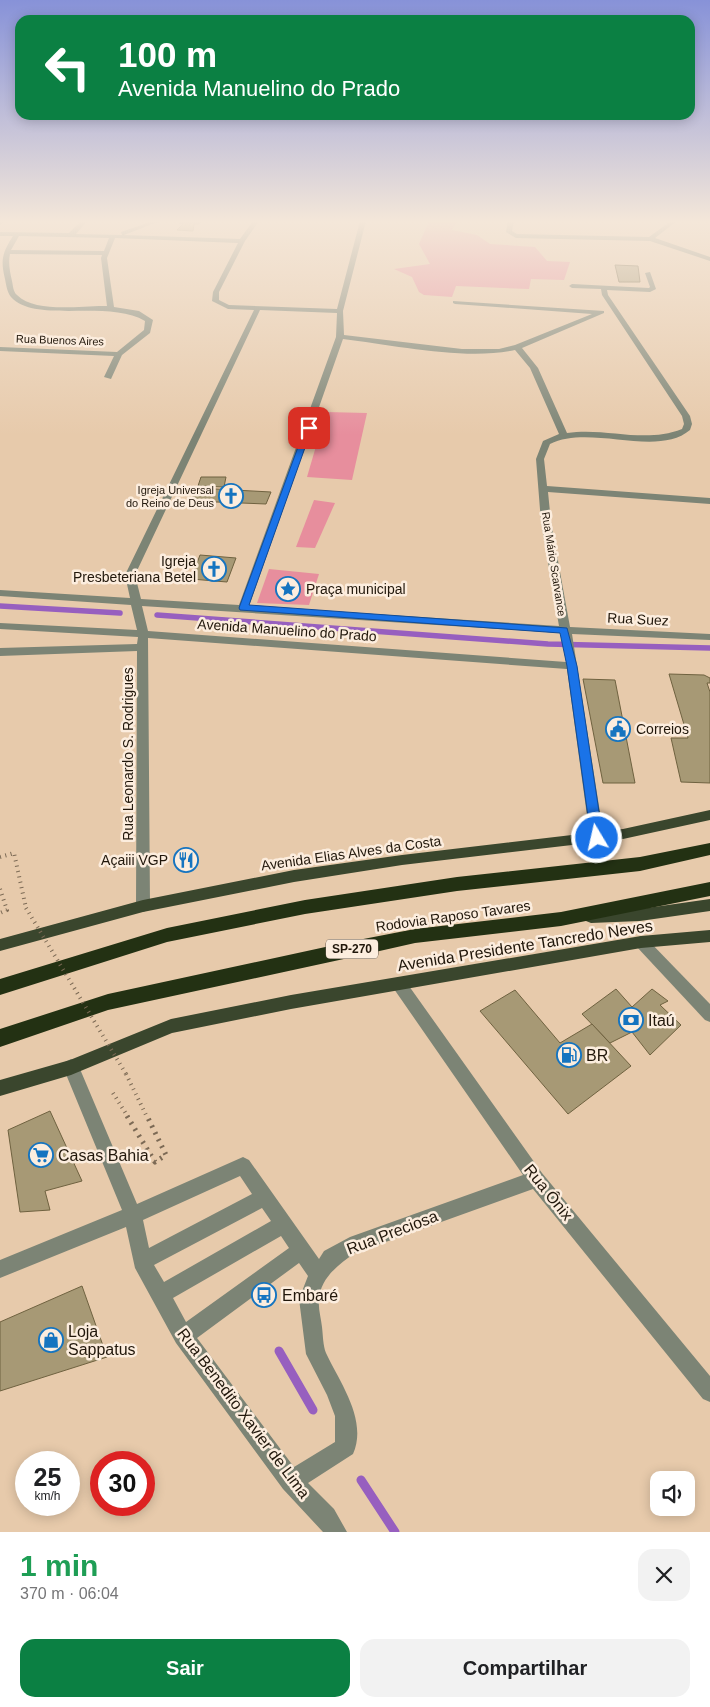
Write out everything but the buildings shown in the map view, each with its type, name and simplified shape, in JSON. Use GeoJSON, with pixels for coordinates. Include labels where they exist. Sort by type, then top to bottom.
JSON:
{"type":"FeatureCollection","features":[{"type":"Feature","properties":{"kind":"highway"},"geometry":{"type":"LineString","coordinates":[[0,987],[167,936],[305,907],[457,884],[640,864],[710,849]]}},
{"type":"Feature","properties":{"kind":"highway","name":"Rodovia Raposo Tavares"},"geometry":{"type":"LineString","coordinates":[[0,1038],[108,1002],[352,949],[415,936],[561,919],[710,889]]}},
{"type":"Feature","properties":{"kind":"main road","name":"Avenida Elias Alves da Costa"},"geometry":{"type":"LineString","coordinates":[[0,945],[143,906],[294,876],[402,860],[597,838],[710,815]]}},
{"type":"Feature","properties":{"kind":"main road"},"geometry":{"type":"LineString","coordinates":[[561,919],[640,915],[710,905]]}},
{"type":"Feature","properties":{"kind":"main road","name":"Avenida Presidente Tancredo Neves"},"geometry":{"type":"LineString","coordinates":[[0,1088],[71,1068],[171,1026],[291,1002],[641,942],[710,936]]}},
{"type":"Feature","properties":{"kind":"street"},"geometry":{"type":"LineString","coordinates":[[12,292],[19,300],[27,304],[56,308],[111,308],[141,314],[149,320],[150,324],[147,331],[119,354],[108,377]]}},
{"type":"Feature","properties":{"kind":"street"},"geometry":{"type":"LineString","coordinates":[[109,292],[111,308]]}},
{"type":"Feature","properties":{"kind":"street"},"geometry":{"type":"LineString","coordinates":[[216,292],[215,301],[228,307],[340,311]]}},
{"type":"Feature","properties":{"kind":"street"},"geometry":{"type":"LineString","coordinates":[[243,608],[340,337],[340,311],[345,292]]}},
{"type":"Feature","properties":{"kind":"street"},"geometry":{"type":"LineString","coordinates":[[517,347],[534,368],[563,434],[649,439],[679,434],[686,430],[688,424],[686,416],[605,292]]}},
{"type":"Feature","properties":{"kind":"street"},"geometry":{"type":"LineString","coordinates":[[455,302],[617,312]]}},
{"type":"Feature","properties":{"kind":"street","name":"Rua Leonardo S. Rodrigues"},"geometry":{"type":"LineString","coordinates":[[143,906],[142,640],[130,575],[258,308]]}},
{"type":"Feature","properties":{"kind":"street"},"geometry":{"type":"LineString","coordinates":[[340,337],[471,351],[498,350],[517,347],[602,312]]}},
{"type":"Feature","properties":{"kind":"street","name":"Rua Buenos Aires"},"geometry":{"type":"LineString","coordinates":[[0,350],[119,354]]}},
{"type":"Feature","properties":{"kind":"street","name":"Rua Mário Scarvance"},"geometry":{"type":"LineString","coordinates":[[563,434],[546,443],[540,459],[546,522],[572,666],[597,838]]}},
{"type":"Feature","properties":{"kind":"street"},"geometry":{"type":"LineString","coordinates":[[544,489],[710,501]]}},
{"type":"Feature","properties":{"kind":"street","name":"Avenida Manuelino do Prado"},"geometry":{"type":"LineString","coordinates":[[0,593],[564,630]]}},
{"type":"Feature","properties":{"kind":"street","name":"Avenida Manuelino do Prado"},"geometry":{"type":"LineString","coordinates":[[0,626],[142,640],[572,666]]}},
{"type":"Feature","properties":{"kind":"street","name":"Rua Suez"},"geometry":{"type":"LineString","coordinates":[[564,630],[710,637]]}},
{"type":"Feature","properties":{"kind":"street"},"geometry":{"type":"LineString","coordinates":[[0,652],[142,640]]}},
{"type":"Feature","properties":{"kind":"street"},"geometry":{"type":"LineString","coordinates":[[641,942],[710,1015]]}},
{"type":"Feature","properties":{"kind":"street","name":"Rua Ônix"},"geometry":{"type":"LineString","coordinates":[[399,984],[536,1179],[710,1392]]}},
{"type":"Feature","properties":{"kind":"street","name":"Rua Benedito Xavier de Lima"},"geometry":{"type":"LineString","coordinates":[[71,1068],[133,1215],[142,1261],[183,1336],[291,1481],[326,1517],[336,1532]]}},
{"type":"Feature","properties":{"kind":"street"},"geometry":{"type":"LineString","coordinates":[[0,1269],[133,1215],[243,1166],[318,1274]]}},
{"type":"Feature","properties":{"kind":"street","name":"Rua Preciosa"},"geometry":{"type":"LineString","coordinates":[[291,1481],[346,1447],[345,1416],[336,1390],[316,1354],[309,1299],[318,1274],[331,1258],[350,1246],[536,1179]]}},
{"type":"Feature","properties":{"kind":"street"},"geometry":{"type":"LineString","coordinates":[[142,1261],[265,1197]]}},
{"type":"Feature","properties":{"kind":"street"},"geometry":{"type":"LineString","coordinates":[[160,1295],[284,1224]]}},
{"type":"Feature","properties":{"kind":"street"},"geometry":{"type":"LineString","coordinates":[[183,1336],[302,1250]]}},
{"type":"Feature","properties":{"kind":"path"},"geometry":{"type":"LineString","coordinates":[[0,857],[14,853],[26,908],[126,1074],[166,1155],[154,1162],[113,1093]]}},
{"type":"Feature","properties":{"kind":"path"},"geometry":{"type":"LineString","coordinates":[[0,889],[7,910],[0,913]]}},
{"type":"Feature","properties":{"kind":"shaded area"},"geometry":{"type":"Polygon","coordinates":[[[420,292],[454,292],[452,297],[424,295],[420,292]]]}},
{"type":"Feature","properties":{"kind":"shaded area"},"geometry":{"type":"Polygon","coordinates":[[[326,412],[367,413],[352,480],[307,477],[326,412]]]}},
{"type":"Feature","properties":{"kind":"shaded area"},"geometry":{"type":"Polygon","coordinates":[[[314,500],[335,503],[315,548],[296,547],[314,500]]]}},
{"type":"Feature","properties":{"kind":"shaded area","name":"Praça municipal"},"geometry":{"type":"Polygon","coordinates":[[[269,569],[319,574],[309,605],[257,603],[269,569]]]}},
{"type":"Feature","properties":{"kind":"waterway"},"geometry":{"type":"LineString","coordinates":[[0,606],[120,613]]}},
{"type":"Feature","properties":{"kind":"waterway"},"geometry":{"type":"LineString","coordinates":[[157,615],[548,644],[710,648]]}},
{"type":"Feature","properties":{"kind":"waterway"},"geometry":{"type":"LineString","coordinates":[[279,1351],[313,1410]]}},
{"type":"Feature","properties":{"kind":"waterway"},"geometry":{"type":"LineString","coordinates":[[361,1480],[395,1532]]}},
{"type":"Feature","properties":{"kind":"place","name":"Igreja Universal do Reino de Deus"},"geometry":{"type":"Point","coordinates":[231,496]}},
{"type":"Feature","properties":{"kind":"place","name":"Igreja Presbeteriana Betel"},"geometry":{"type":"Point","coordinates":[214,569]}},
{"type":"Feature","properties":{"kind":"place","name":"Praça municipal"},"geometry":{"type":"Point","coordinates":[288,589]}},
{"type":"Feature","properties":{"kind":"place","name":"Correios"},"geometry":{"type":"Point","coordinates":[618,729]}},
{"type":"Feature","properties":{"kind":"place","name":"Açaiii VGP"},"geometry":{"type":"Point","coordinates":[186,860]}},
{"type":"Feature","properties":{"kind":"place","name":"Itaú"},"geometry":{"type":"Point","coordinates":[631,1020]}},
{"type":"Feature","properties":{"kind":"place","name":"BR"},"geometry":{"type":"Point","coordinates":[569,1055]}},
{"type":"Feature","properties":{"kind":"place","name":"Casas Bahia"},"geometry":{"type":"Point","coordinates":[41,1155]}},
{"type":"Feature","properties":{"kind":"place","name":"Embaré"},"geometry":{"type":"Point","coordinates":[264,1295]}},
{"type":"Feature","properties":{"kind":"place","name":"Loja Sappatus"},"geometry":{"type":"Point","coordinates":[51,1340]}},
{"type":"Feature","properties":{"kind":"route"},"geometry":{"type":"LineString","coordinates":[[309,428],[243,608],[564,630],[572,666],[597,838]]}}]}
